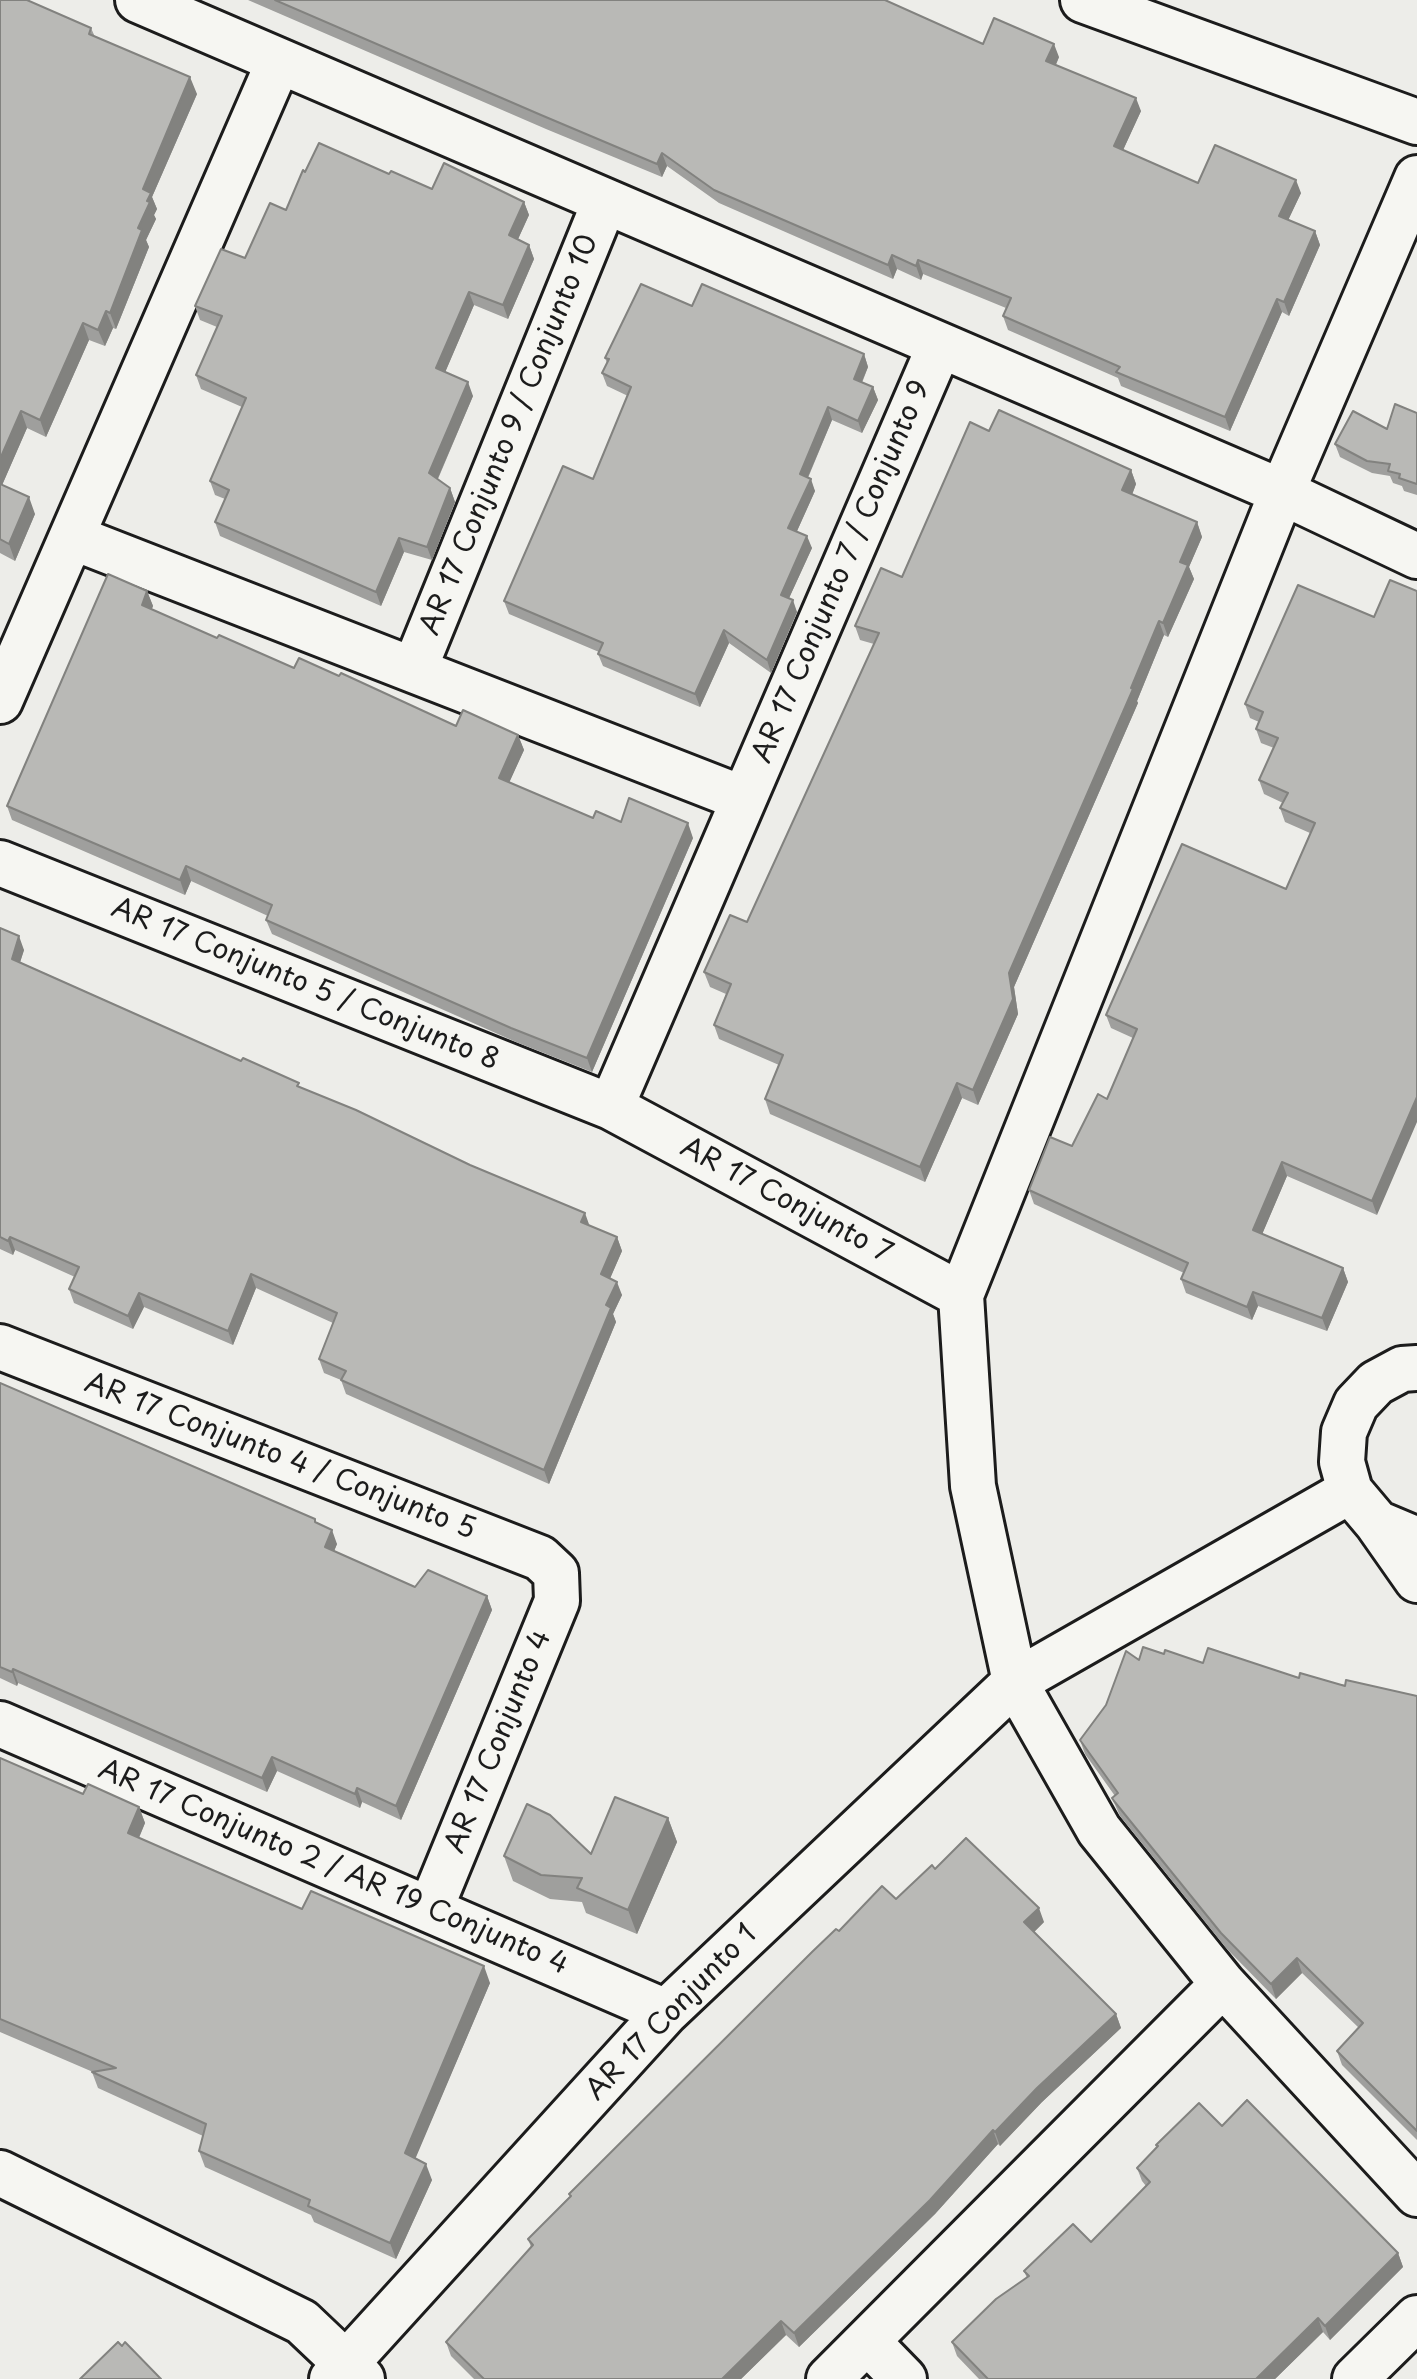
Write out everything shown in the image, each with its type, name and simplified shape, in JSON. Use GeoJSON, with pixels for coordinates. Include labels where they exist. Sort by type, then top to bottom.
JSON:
{"type":"FeatureCollection","features":[{"type":"Feature","properties":{"kind":"street"},"geometry":{"type":"LineString","coordinates":[[138,0],[1282,492],[1417,556]]}},
{"type":"Feature","properties":{"kind":"street"},"geometry":{"type":"LineString","coordinates":[[1083,0],[1140,10],[1417,122]]}},
{"type":"Feature","properties":{"kind":"street"},"geometry":{"type":"LineString","coordinates":[[0,701],[279,61]]}},
{"type":"Feature","properties":{"kind":"street"},"geometry":{"type":"LineString","coordinates":[[1417,178],[1282,492],[961,1295],[973,1486],[1015,1682],[1099,1830],[1223,1984],[1417,2194]]}},
{"type":"Feature","properties":{"kind":"street","name":"AR 17 Conjunto 9 / Conjunto 10"},"geometry":{"type":"LineString","coordinates":[[414,670],[605,201]]}},
{"type":"Feature","properties":{"kind":"street","name":"AR 17 Conjunto 7 / Conjunto 9"},"geometry":{"type":"LineString","coordinates":[[611,1107],[940,345]]}},
{"type":"Feature","properties":{"kind":"street"},"geometry":{"type":"LineString","coordinates":[[72,537],[744,799]]}},
{"type":"Feature","properties":{"kind":"street","name":"AR 17 Conjunto 5 / Conjunto 8"},"geometry":{"type":"LineString","coordinates":[[0,863],[611,1107]]}},
{"type":"Feature","properties":{"kind":"street","name":"AR 17 Conjunto 7"},"geometry":{"type":"LineString","coordinates":[[611,1107],[961,1295]]}},
{"type":"Feature","properties":{"kind":"street","name":"AR 17 Conjunto 4 / Conjunto 5"},"geometry":{"type":"LineString","coordinates":[[0,1347],[540,1558],[556,1573]]}},
{"type":"Feature","properties":{"kind":"street"},"geometry":{"type":"LineString","coordinates":[[1412,1357],[1376,1383],[1356,1404],[1344,1432],[1342,1462],[1364,1507],[1417,1580]]}},
{"type":"Feature","properties":{"kind":"street"},"geometry":{"type":"LineString","coordinates":[[1364,1507],[1410,1537],[1417,1538]]}},
{"type":"Feature","properties":{"kind":"street","name":"AR 17 Conjunto 1"},"geometry":{"type":"LineString","coordinates":[[347,2374],[666,2012],[1015,1682],[1364,1507]]}},
{"type":"Feature","properties":{"kind":"street","name":"AR 17 Conjunto 4"},"geometry":{"type":"LineString","coordinates":[[430,1910],[557,1601],[556,1573]]}},
{"type":"Feature","properties":{"kind":"street","name":"AR 17 Conjunto 2 / AR 19 Conjunto 4"},"geometry":{"type":"LineString","coordinates":[[0,1724],[666,2012]]}},
{"type":"Feature","properties":{"kind":"street"},"geometry":{"type":"LineString","coordinates":[[829,2379],[1223,1984]]}},
{"type":"Feature","properties":{"kind":"street"},"geometry":{"type":"LineString","coordinates":[[0,2173],[302,2322],[347,2374]]}},
{"type":"Feature","properties":{"kind":"street"},"geometry":{"type":"LineString","coordinates":[[1355,2379],[1417,2318]]}},
{"type":"Feature","properties":{"kind":"street"},"geometry":{"type":"LineString","coordinates":[[867,2341],[904,2379]]}},
{"type":"Feature","properties":{"kind":"building"},"geometry":{"type":"Polygon","coordinates":[[[0,0],[27,0],[91,28],[89,34],[190,77],[143,189],[151,193],[147,201],[150,202],[138,228],[142,230],[110,313],[106,311],[98,330],[83,323],[40,420],[21,411],[0,459],[0,0]]]}},
{"type":"Feature","properties":{"kind":"building"},"geometry":{"type":"Polygon","coordinates":[[[275,0],[885,0],[983,44],[994,18],[1054,44],[1046,61],[1136,98],[1114,146],[1198,183],[1215,145],[1296,180],[1279,216],[1315,231],[1284,302],[1277,299],[1225,417],[1116,372],[1120,367],[1003,316],[1011,298],[918,260],[916,266],[892,255],[888,265],[714,190],[662,153],[657,164],[275,0]]]}},
{"type":"Feature","properties":{"kind":"building"},"geometry":{"type":"Polygon","coordinates":[[[319,143],[432,189],[444,163],[524,202],[509,235],[529,245],[503,305],[469,292],[436,368],[468,382],[429,473],[450,488],[427,547],[399,538],[376,592],[215,522],[229,490],[210,481],[246,398],[196,375],[222,316],[195,306],[221,249],[245,258],[270,203],[286,210],[303,170],[305,172],[319,143]]]}},
{"type":"Feature","properties":{"kind":"building"},"geometry":{"type":"Polygon","coordinates":[[[641,284],[692,306],[702,284],[864,354],[854,379],[873,387],[858,421],[828,407],[800,474],[811,479],[788,528],[807,536],[781,595],[793,600],[767,660],[724,630],[695,694],[598,654],[603,643],[504,601],[563,466],[593,479],[631,387],[602,373],[609,359],[605,358],[641,284]]]}},
{"type":"Feature","properties":{"kind":"building"},"geometry":{"type":"Polygon","coordinates":[[[1395,404],[1417,413],[1417,484],[1388,471],[1390,464],[1367,461],[1335,444],[1353,411],[1387,429],[1395,404]]]}},
{"type":"Feature","properties":{"kind":"building"},"geometry":{"type":"Polygon","coordinates":[[[999,410],[1131,470],[1122,490],[1197,522],[1180,562],[1188,565],[1163,623],[1159,621],[1133,689],[1009,973],[1013,999],[973,1090],[957,1083],[920,1167],[765,1099],[783,1055],[714,1025],[731,984],[704,972],[730,915],[747,922],[879,633],[855,626],[881,568],[902,577],[970,422],[989,431],[999,410]]]}},
{"type":"Feature","properties":{"kind":"building"},"geometry":{"type":"Polygon","coordinates":[[[0,484],[29,497],[9,544],[0,539],[0,484]]]}},
{"type":"Feature","properties":{"kind":"building"},"geometry":{"type":"Polygon","coordinates":[[[108,574],[147,591],[142,605],[217,638],[219,635],[294,668],[299,658],[339,676],[341,673],[456,726],[463,710],[518,735],[499,778],[593,818],[596,811],[621,822],[629,798],[688,823],[587,1058],[511,1028],[266,920],[272,905],[186,866],[180,880],[7,806],[108,574]]]}},
{"type":"Feature","properties":{"kind":"building"},"geometry":{"type":"Polygon","coordinates":[[[1390,580],[1417,591],[1417,1097],[1372,1201],[1282,1162],[1253,1230],[1343,1268],[1322,1318],[1253,1292],[1247,1307],[1181,1279],[1188,1263],[1029,1190],[1050,1137],[1072,1146],[1098,1094],[1107,1099],[1137,1029],[1106,1015],[1182,844],[1286,889],[1315,823],[1280,808],[1288,793],[1259,780],[1278,738],[1256,729],[1263,712],[1245,704],[1298,585],[1374,617],[1390,580]]]}},
{"type":"Feature","properties":{"kind":"building"},"geometry":{"type":"Polygon","coordinates":[[[0,928],[19,936],[12,959],[241,1061],[243,1058],[470,1165],[585,1213],[581,1222],[617,1237],[601,1274],[617,1282],[606,1305],[611,1308],[544,1470],[341,1380],[346,1371],[319,1359],[337,1313],[251,1274],[228,1331],[139,1293],[128,1316],[69,1289],[79,1267],[10,1237],[8,1241],[0,1237],[0,928]]]}},
{"type":"Feature","properties":{"kind":"building"},"geometry":{"type":"Polygon","coordinates":[[[0,1383],[315,1519],[315,1522],[332,1530],[325,1547],[415,1587],[428,1570],[487,1596],[396,1806],[357,1788],[355,1794],[272,1757],[262,1778],[13,1669],[12,1672],[0,1667],[0,1383]]]}},
{"type":"Feature","properties":{"kind":"building"},"geometry":{"type":"Polygon","coordinates":[[[1143,1647],[1164,1654],[1165,1650],[1203,1663],[1208,1648],[1299,1678],[1300,1673],[1345,1686],[1346,1680],[1417,1696],[1417,2131],[1337,2051],[1363,2023],[1297,1958],[1271,1984],[1221,1933],[1112,1798],[1118,1793],[1080,1740],[1106,1705],[1126,1651],[1139,1660],[1143,1647]]]}},
{"type":"Feature","properties":{"kind":"building"},"geometry":{"type":"Polygon","coordinates":[[[0,1758],[83,1794],[88,1784],[139,1807],[128,1833],[302,1909],[311,1891],[484,1966],[405,2153],[426,2164],[390,2243],[308,2206],[310,2200],[199,2151],[206,2124],[92,2072],[116,2068],[0,2019],[0,1758]]]}},
{"type":"Feature","properties":{"kind":"building"},"geometry":{"type":"Polygon","coordinates":[[[615,1797],[668,1818],[628,1910],[577,1888],[582,1878],[541,1875],[504,1856],[527,1804],[550,1815],[591,1854],[615,1797]]]}},
{"type":"Feature","properties":{"kind":"building"},"geometry":{"type":"Polygon","coordinates":[[[966,1838],[1039,1908],[1024,1922],[1116,2014],[995,2132],[993,2130],[930,2200],[794,2333],[781,2321],[722,2379],[484,2379],[446,2342],[533,2245],[528,2239],[571,2196],[569,2194],[882,1886],[896,1899],[932,1865],[935,1869],[966,1838]]]}},
{"type":"Feature","properties":{"kind":"building"},"geometry":{"type":"Polygon","coordinates":[[[1247,2100],[1398,2253],[1325,2326],[1318,2318],[1256,2379],[988,2379],[952,2342],[996,2299],[1029,2276],[1024,2271],[1073,2224],[1091,2242],[1150,2182],[1137,2168],[1199,2103],[1222,2126],[1247,2100]]]}},
{"type":"Feature","properties":{"kind":"building"},"geometry":{"type":"Polygon","coordinates":[[[118,2342],[122,2346],[125,2342],[161,2379],[80,2379],[118,2342]]]}}]}
